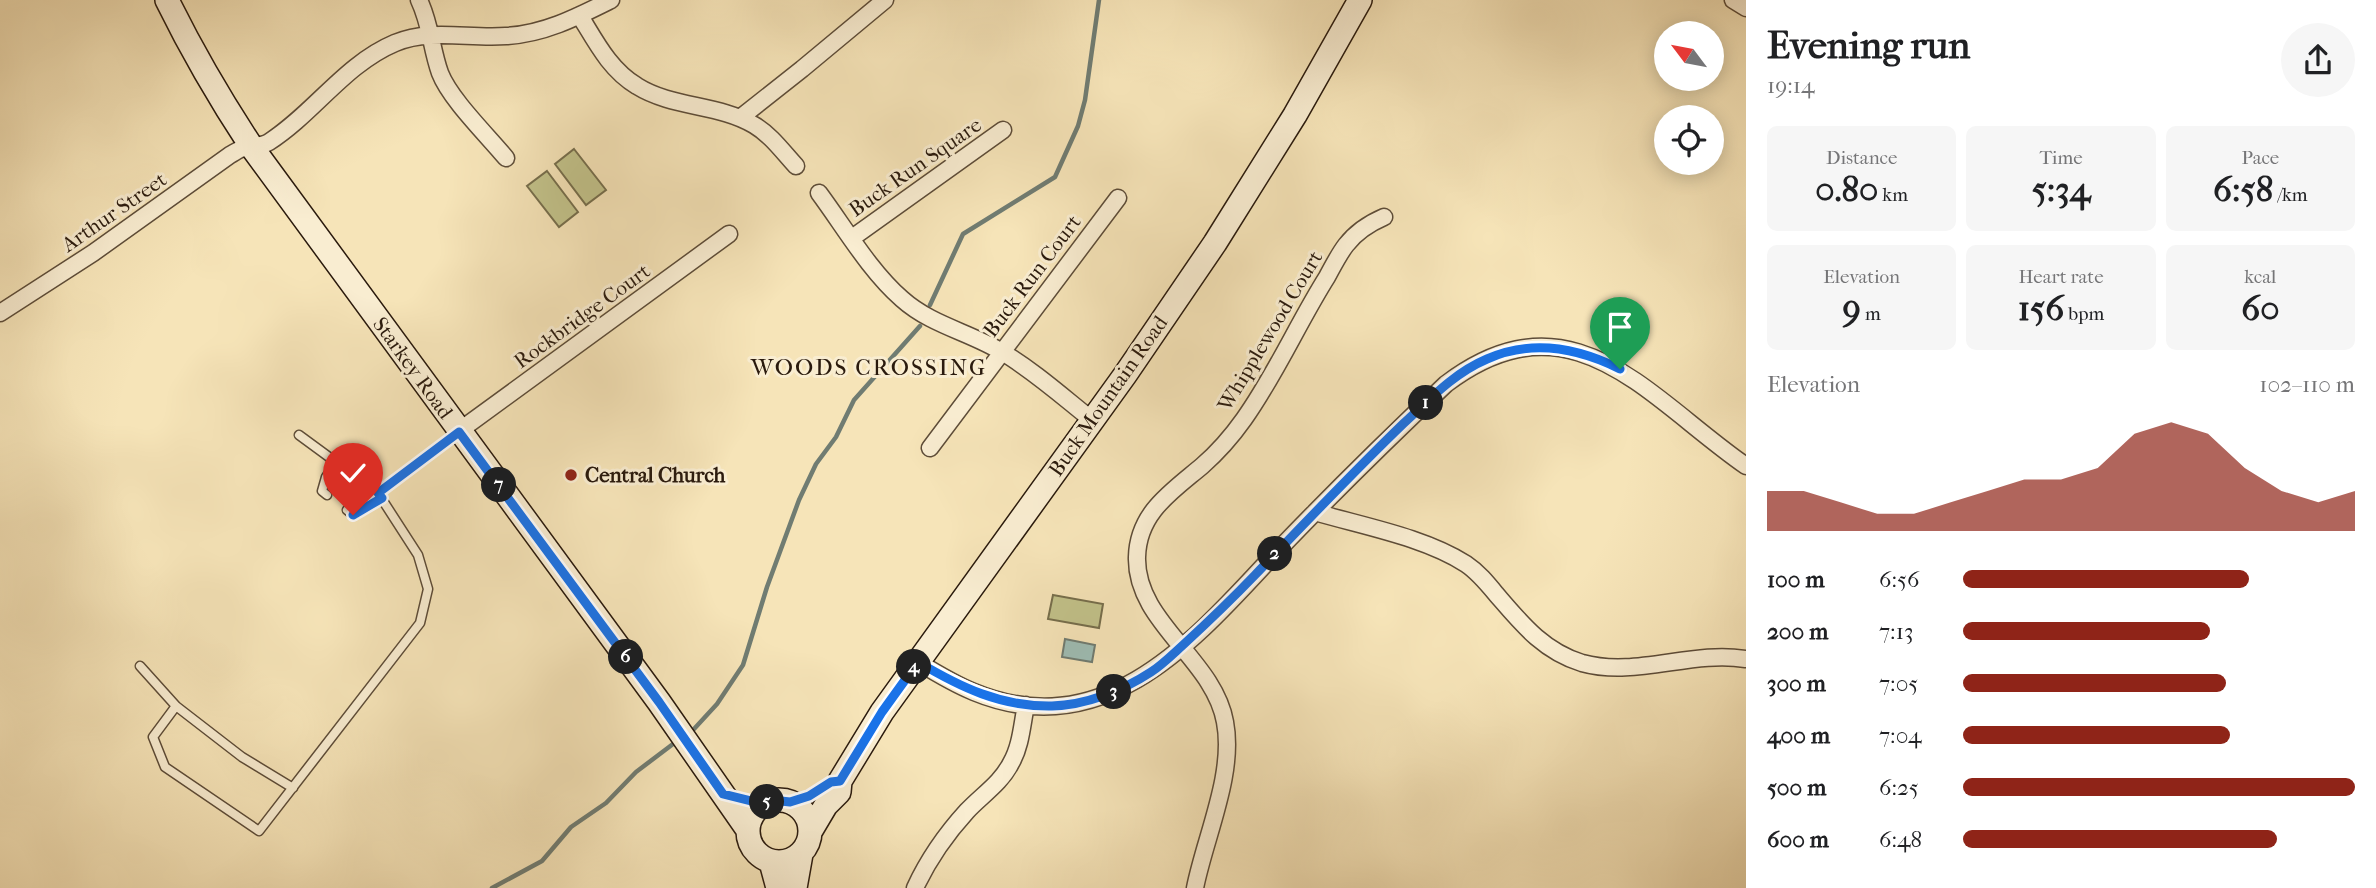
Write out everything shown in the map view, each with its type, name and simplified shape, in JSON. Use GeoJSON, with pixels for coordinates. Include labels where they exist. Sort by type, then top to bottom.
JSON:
{"type":"FeatureCollection","features":[{"type":"Feature","properties":{"kind":"main road","name":"Starkey Road"},"geometry":{"type":"LineString","coordinates":[[167,0],[211,84],[251,146],[651,692],[748,830]]}},
{"type":"Feature","properties":{"kind":"main road","name":"Buck Mountain Road"},"geometry":{"type":"LineString","coordinates":[[810,832],[825,804],[839,792],[840,781],[882,712],[1092,420],[1215,243],[1295,115],[1360,0]]}},
{"type":"Feature","properties":{"kind":"main road"},"geometry":{"type":"LineString","coordinates":[[801,854],[792,860],[771,862],[754,850],[748,830],[755,810],[772,800],[790,802],[809,796],[831,782],[840,781]]}},
{"type":"Feature","properties":{"kind":"main road"},"geometry":{"type":"LineString","coordinates":[[723,794],[763,804]]}},
{"type":"Feature","properties":{"kind":"main road"},"geometry":{"type":"LineString","coordinates":[[790,802],[806,814],[810,832],[809,840],[801,854],[795,888]]}},
{"type":"Feature","properties":{"kind":"main road"},"geometry":{"type":"LineString","coordinates":[[771,862],[778,888]]}},
{"type":"Feature","properties":{"kind":"street"},"geometry":{"type":"LineString","coordinates":[[419,0],[447,88],[506,158]]}},
{"type":"Feature","properties":{"kind":"street","name":"Arthur Street"},"geometry":{"type":"LineString","coordinates":[[0,313],[93,253],[230,155],[251,146],[267,144],[352,70],[379,51],[413,37],[432,34],[503,37],[529,34],[580,16],[611,0]]}},
{"type":"Feature","properties":{"kind":"street"},"geometry":{"type":"LineString","coordinates":[[740,118],[885,0]]}},
{"type":"Feature","properties":{"kind":"street"},"geometry":{"type":"LineString","coordinates":[[1732,0],[1746,8]]}},
{"type":"Feature","properties":{"kind":"street"},"geometry":{"type":"LineString","coordinates":[[580,16],[606,58],[638,87],[658,96],[740,118],[770,136],[796,166]]}},
{"type":"Feature","properties":{"kind":"street","name":"Buck Run Square"},"geometry":{"type":"LineString","coordinates":[[852,239],[1003,131]]}},
{"type":"Feature","properties":{"kind":"street"},"geometry":{"type":"LineString","coordinates":[[819,193],[883,280],[911,306],[1001,352],[1092,420]]}},
{"type":"Feature","properties":{"kind":"street","name":"Buck Run Court"},"geometry":{"type":"LineString","coordinates":[[930,448],[1118,198]]}},
{"type":"Feature","properties":{"kind":"street","name":"Whipplewood Court"},"geometry":{"type":"LineString","coordinates":[[1195,888],[1219,796],[1227,742],[1225,722],[1212,685],[1144,595],[1136,559],[1138,542],[1143,526],[1163,497],[1220,448],[1243,421],[1263,391],[1306,310],[1346,244],[1359,232],[1384,217]]}},
{"type":"Feature","properties":{"kind":"street","name":"Rockbridge Court"},"geometry":{"type":"LineString","coordinates":[[459,432],[729,234]]}},
{"type":"Feature","properties":{"kind":"street"},"geometry":{"type":"LineString","coordinates":[[918,662],[974,692],[1026,705],[1054,706],[1107,695],[1129,685],[1154,670],[1223,609],[1396,431],[1446,384],[1464,370],[1510,351],[1536,347],[1580,352],[1620,369],[1746,466]]}},
{"type":"Feature","properties":{"kind":"street"},"geometry":{"type":"LineString","coordinates":[[1315,513],[1413,541],[1452,556],[1481,577],[1531,635],[1556,652],[1584,663],[1630,667],[1716,657],[1746,659]]}},
{"type":"Feature","properties":{"kind":"street"},"geometry":{"type":"LineString","coordinates":[[915,888],[942,842],[968,811],[1002,778],[1011,764],[1017,751],[1026,705]]}},
{"type":"Feature","properties":{"kind":"lane"},"geometry":{"type":"LineString","coordinates":[[347,510],[353,515],[459,432]]}},
{"type":"Feature","properties":{"kind":"lane"},"geometry":{"type":"LineString","coordinates":[[176,706],[153,737],[165,767],[259,831],[420,623],[428,589],[418,555],[380,495],[299,435]]}},
{"type":"Feature","properties":{"kind":"lane"},"geometry":{"type":"LineString","coordinates":[[327,495],[322,491],[326,477],[336,462]]}},
{"type":"Feature","properties":{"kind":"lane"},"geometry":{"type":"LineString","coordinates":[[140,666],[176,706],[242,757],[293,788]]}},
{"type":"Feature","properties":{"kind":"green space"},"geometry":{"type":"Polygon","coordinates":[[[574,149],[606,190],[586,205],[555,164],[574,149]]]}},
{"type":"Feature","properties":{"kind":"green space"},"geometry":{"type":"Polygon","coordinates":[[[547,171],[578,212],[559,227],[527,186],[547,171]]]}},
{"type":"Feature","properties":{"kind":"green space"},"geometry":{"type":"Polygon","coordinates":[[[1053,595],[1103,604],[1099,628],[1048,619],[1053,595]]]}},
{"type":"Feature","properties":{"kind":"water"},"geometry":{"type":"Polygon","coordinates":[[[1065,639],[1095,645],[1092,662],[1062,657],[1065,639]]]}},
{"type":"Feature","properties":{"kind":"waterway"},"geometry":{"type":"LineString","coordinates":[[930,305],[963,234],[1055,177],[1078,126],[1085,100],[1099,0]]}},
{"type":"Feature","properties":{"kind":"waterway"},"geometry":{"type":"LineString","coordinates":[[694,729],[717,704],[743,665],[767,587],[799,500],[816,464],[836,437],[854,400],[920,326]]}},
{"type":"Feature","properties":{"kind":"waterway"},"geometry":{"type":"LineString","coordinates":[[492,888],[542,861],[571,827],[606,803],[636,772],[673,744]]}},
{"type":"Feature","properties":{"kind":"place","name":"Central Church"},"geometry":{"type":"Point","coordinates":[571,475]}},
{"type":"Feature","properties":{"kind":"district","name":"WOODS CROSSING"},"geometry":{"type":"Point","coordinates":[869,367]}},
{"type":"Feature","properties":{"kind":"route"},"geometry":{"type":"LineString","coordinates":[[353,515],[382,498],[378,493],[459,432],[659,702],[723,794],[763,804],[772,800],[790,802],[809,796],[831,782],[840,781],[882,712],[918,662],[974,692],[998,700],[1054,706],[1107,695],[1154,670],[1223,609],[1396,431],[1464,370],[1488,358],[1536,347],[1580,352],[1620,369]]}}]}
